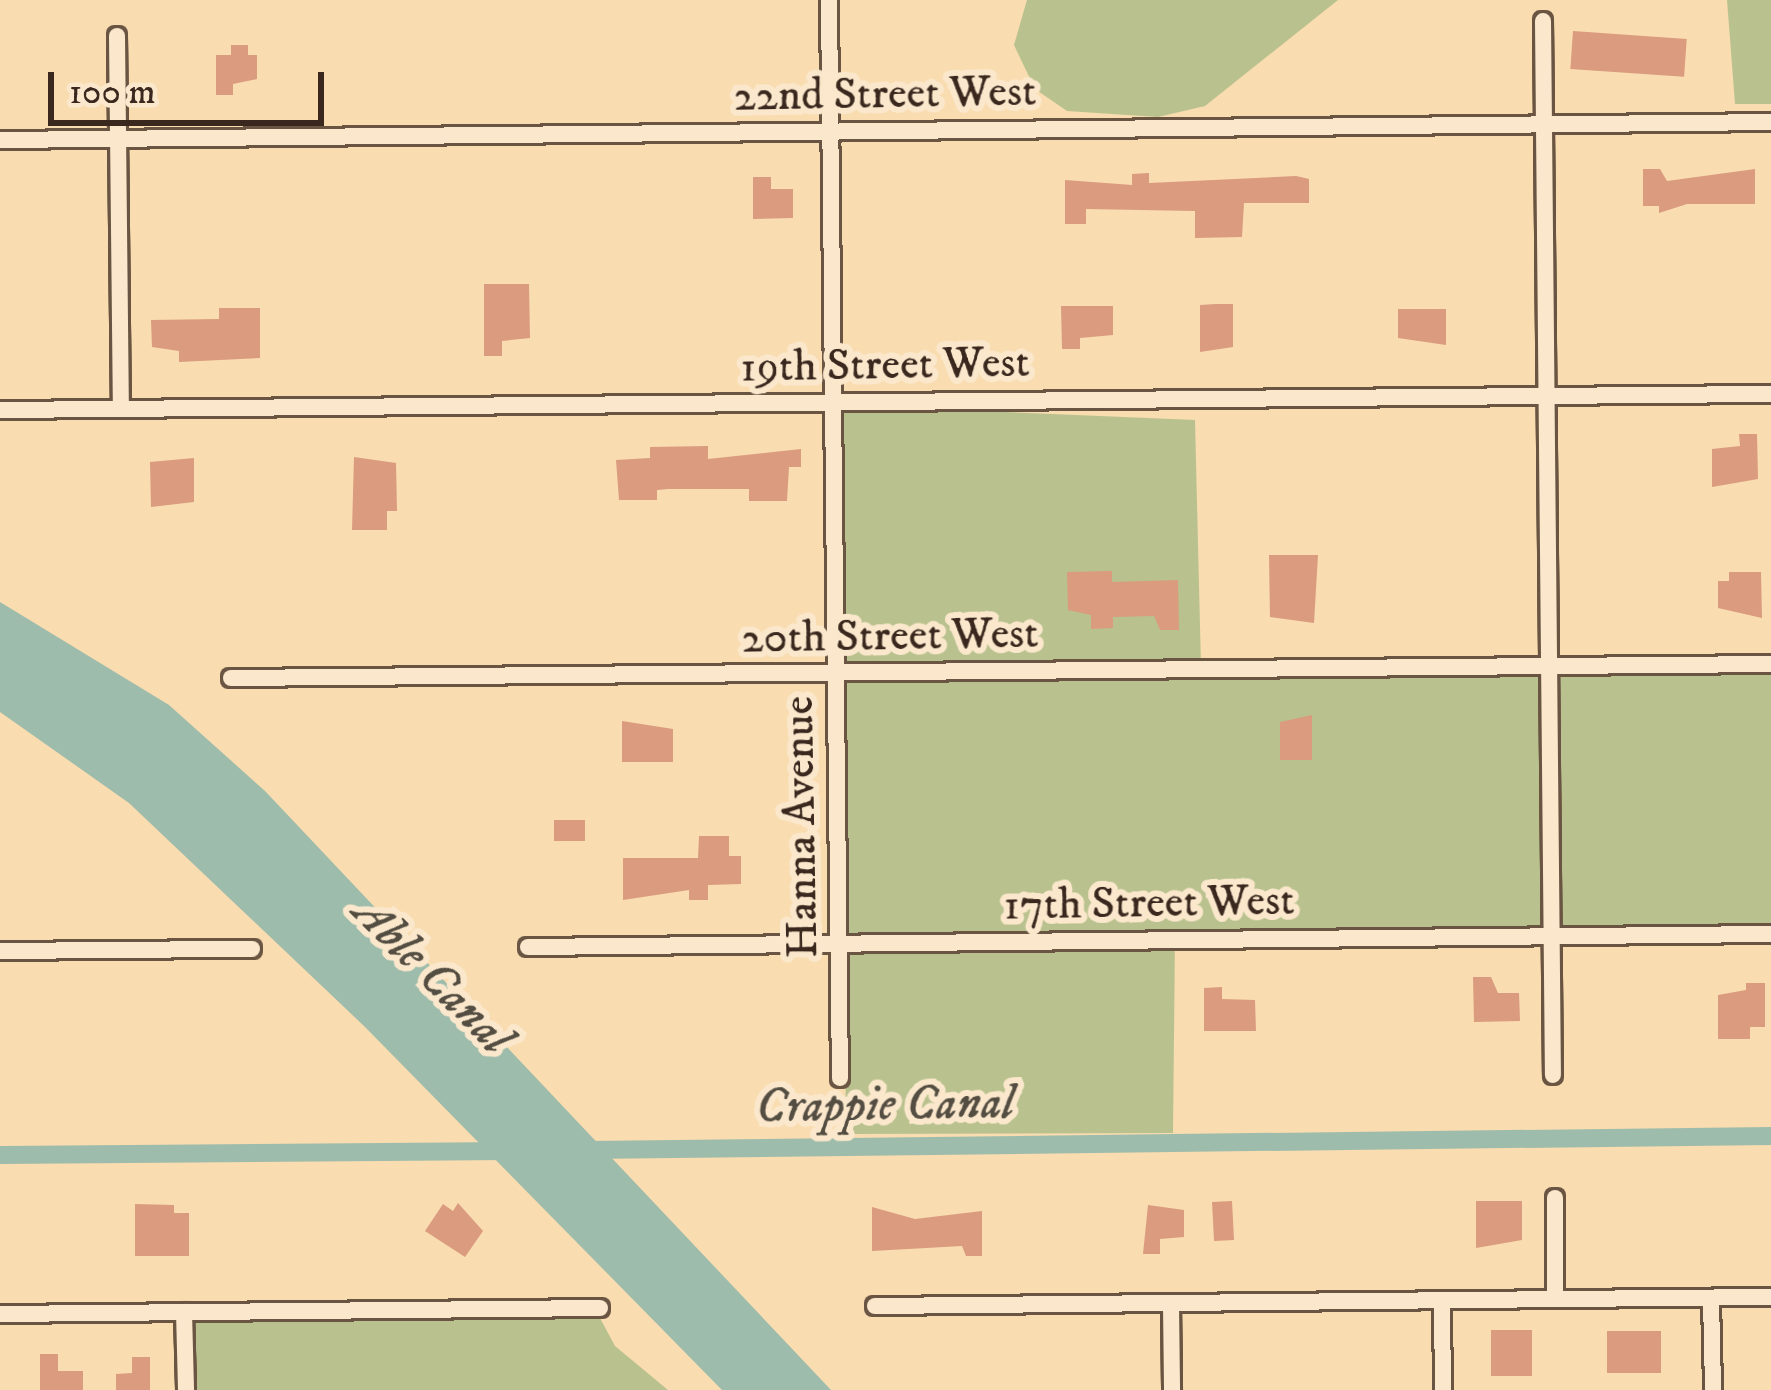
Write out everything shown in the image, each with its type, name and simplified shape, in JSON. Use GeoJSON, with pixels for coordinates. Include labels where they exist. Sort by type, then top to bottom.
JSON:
{"type":"FeatureCollection","features":[{"type":"Feature","properties":{"kind":"street","name":"Hanna Avenue"},"geometry":{"type":"LineString","coordinates":[[829,0],[839,1078]]}},
{"type":"Feature","properties":{"kind":"street"},"geometry":{"type":"LineString","coordinates":[[1543,21],[1553,1075]]}},
{"type":"Feature","properties":{"kind":"street"},"geometry":{"type":"LineString","coordinates":[[117,37],[121,409]]}},
{"type":"Feature","properties":{"kind":"street","name":"22nd Street West"},"geometry":{"type":"LineString","coordinates":[[0,140],[1771,122]]}},
{"type":"Feature","properties":{"kind":"street","name":"19th Street West"},"geometry":{"type":"LineString","coordinates":[[0,410],[1771,394]]}},
{"type":"Feature","properties":{"kind":"street","name":"20th Street West"},"geometry":{"type":"LineString","coordinates":[[231,678],[1771,664]]}},
{"type":"Feature","properties":{"kind":"street","name":"17th Street West"},"geometry":{"type":"LineString","coordinates":[[528,947],[1771,934]]}},
{"type":"Feature","properties":{"kind":"street"},"geometry":{"type":"LineString","coordinates":[[0,951],[252,949]]}},
{"type":"Feature","properties":{"kind":"street"},"geometry":{"type":"LineString","coordinates":[[1555,1198],[1555,1297]]}},
{"type":"Feature","properties":{"kind":"street"},"geometry":{"type":"LineString","coordinates":[[875,1306],[1771,1297]]}},
{"type":"Feature","properties":{"kind":"street"},"geometry":{"type":"LineString","coordinates":[[1711,1299],[1713,1390]]}},
{"type":"Feature","properties":{"kind":"street"},"geometry":{"type":"LineString","coordinates":[[1442,1300],[1443,1390]]}},
{"type":"Feature","properties":{"kind":"street"},"geometry":{"type":"LineString","coordinates":[[1171,1305],[1172,1390]]}},
{"type":"Feature","properties":{"kind":"street"},"geometry":{"type":"LineString","coordinates":[[0,1313],[600,1308]]}},
{"type":"Feature","properties":{"kind":"street"},"geometry":{"type":"LineString","coordinates":[[184,1312],[186,1390]]}},
{"type":"Feature","properties":{"kind":"green space"},"geometry":{"type":"Polygon","coordinates":[[[1027,0],[1338,0],[1205,106],[1158,117],[1067,111],[1035,89],[1014,45],[1027,0]]]}},
{"type":"Feature","properties":{"kind":"green space"},"geometry":{"type":"Polygon","coordinates":[[[1727,0],[1771,0],[1771,104],[1735,104],[1727,0]]]}},
{"type":"Feature","properties":{"kind":"green space"},"geometry":{"type":"Polygon","coordinates":[[[839,405],[1195,420],[1201,667],[1771,675],[1771,941],[1175,939],[1173,1133],[846,1134],[839,405]]]}},
{"type":"Feature","properties":{"kind":"green space"},"geometry":{"type":"Polygon","coordinates":[[[343,1300],[593,1305],[615,1346],[668,1390],[184,1390],[187,1305],[343,1300]]]}},
{"type":"Feature","properties":{"kind":"water","name":"Able Canal"},"geometry":{"type":"Polygon","coordinates":[[[0,602],[169,705],[265,791],[831,1390],[722,1390],[364,1026],[129,803],[0,712],[0,602]]]}},
{"type":"Feature","properties":{"kind":"building"},"geometry":{"type":"Polygon","coordinates":[[[1573,31],[1687,39],[1684,77],[1570,69],[1573,31]]]}},
{"type":"Feature","properties":{"kind":"building"},"geometry":{"type":"Polygon","coordinates":[[[231,45],[248,45],[248,55],[257,55],[257,79],[233,84],[233,95],[216,95],[216,55],[231,55],[231,45]]]}},
{"type":"Feature","properties":{"kind":"building"},"geometry":{"type":"Polygon","coordinates":[[[1643,169],[1660,169],[1667,181],[1755,169],[1755,204],[1687,204],[1659,213],[1659,206],[1643,206],[1643,169]]]}},
{"type":"Feature","properties":{"kind":"building"},"geometry":{"type":"Polygon","coordinates":[[[1149,173],[1149,183],[1296,176],[1309,179],[1309,203],[1244,203],[1242,237],[1195,238],[1195,211],[1086,209],[1086,224],[1065,224],[1065,180],[1132,185],[1132,174],[1149,173]]]}},
{"type":"Feature","properties":{"kind":"building"},"geometry":{"type":"Polygon","coordinates":[[[753,177],[771,177],[771,189],[793,189],[793,218],[753,219],[753,177]]]}},
{"type":"Feature","properties":{"kind":"building"},"geometry":{"type":"Polygon","coordinates":[[[484,284],[529,284],[530,338],[502,341],[502,356],[484,356],[484,284]]]}},
{"type":"Feature","properties":{"kind":"building"},"geometry":{"type":"Polygon","coordinates":[[[1233,304],[1233,347],[1200,352],[1200,305],[1233,304]]]}},
{"type":"Feature","properties":{"kind":"building"},"geometry":{"type":"Polygon","coordinates":[[[1061,306],[1113,306],[1113,335],[1080,338],[1080,349],[1062,349],[1061,306]]]}},
{"type":"Feature","properties":{"kind":"building"},"geometry":{"type":"Polygon","coordinates":[[[219,308],[260,308],[260,358],[179,362],[179,351],[152,347],[151,320],[219,319],[219,308]]]}},
{"type":"Feature","properties":{"kind":"building"},"geometry":{"type":"Polygon","coordinates":[[[1398,309],[1446,309],[1446,345],[1398,338],[1398,309]]]}},
{"type":"Feature","properties":{"kind":"building"},"geometry":{"type":"Polygon","coordinates":[[[1739,434],[1757,434],[1758,479],[1712,487],[1712,449],[1740,446],[1739,434]]]}},
{"type":"Feature","properties":{"kind":"building"},"geometry":{"type":"Polygon","coordinates":[[[708,446],[708,459],[801,449],[801,467],[789,467],[787,501],[749,501],[749,489],[668,489],[657,490],[657,500],[619,500],[616,460],[650,458],[650,447],[708,446]]]}},
{"type":"Feature","properties":{"kind":"building"},"geometry":{"type":"Polygon","coordinates":[[[354,457],[396,463],[397,511],[387,511],[387,530],[352,530],[354,457]]]}},
{"type":"Feature","properties":{"kind":"building"},"geometry":{"type":"Polygon","coordinates":[[[194,458],[194,502],[151,507],[150,462],[194,458]]]}},
{"type":"Feature","properties":{"kind":"building"},"geometry":{"type":"Polygon","coordinates":[[[1269,555],[1318,555],[1314,623],[1270,617],[1269,555]]]}},
{"type":"Feature","properties":{"kind":"building"},"geometry":{"type":"Polygon","coordinates":[[[1112,571],[1112,582],[1178,580],[1179,630],[1160,630],[1154,616],[1113,617],[1113,628],[1091,629],[1091,615],[1068,610],[1067,572],[1112,571]]]}},
{"type":"Feature","properties":{"kind":"building"},"geometry":{"type":"Polygon","coordinates":[[[1729,572],[1761,572],[1762,618],[1718,608],[1718,581],[1729,581],[1729,572]]]}},
{"type":"Feature","properties":{"kind":"building"},"geometry":{"type":"Polygon","coordinates":[[[1312,715],[1312,760],[1280,760],[1280,722],[1312,715]]]}},
{"type":"Feature","properties":{"kind":"building"},"geometry":{"type":"Polygon","coordinates":[[[622,721],[673,729],[673,762],[622,762],[622,721]]]}},
{"type":"Feature","properties":{"kind":"building"},"geometry":{"type":"Polygon","coordinates":[[[554,820],[585,820],[585,841],[554,841],[554,820]]]}},
{"type":"Feature","properties":{"kind":"building"},"geometry":{"type":"Polygon","coordinates":[[[699,836],[729,836],[729,856],[741,856],[741,884],[708,885],[708,900],[689,900],[689,890],[623,900],[623,858],[698,858],[699,836]]]}},
{"type":"Feature","properties":{"kind":"building"},"geometry":{"type":"Polygon","coordinates":[[[1473,977],[1491,977],[1498,993],[1519,993],[1520,1021],[1474,1022],[1473,977]]]}},
{"type":"Feature","properties":{"kind":"building"},"geometry":{"type":"Polygon","coordinates":[[[1746,983],[1765,983],[1765,1027],[1750,1027],[1750,1039],[1718,1039],[1718,995],[1746,990],[1746,983]]]}},
{"type":"Feature","properties":{"kind":"building"},"geometry":{"type":"Polygon","coordinates":[[[1222,987],[1222,999],[1255,1000],[1256,1031],[1204,1031],[1204,988],[1222,987]]]}},
{"type":"Feature","properties":{"kind":"building"},"geometry":{"type":"Polygon","coordinates":[[[1232,1201],[1234,1240],[1214,1241],[1212,1202],[1232,1201]]]}},
{"type":"Feature","properties":{"kind":"building"},"geometry":{"type":"Polygon","coordinates":[[[1476,1201],[1522,1201],[1522,1240],[1476,1248],[1476,1201]]]}},
{"type":"Feature","properties":{"kind":"building"},"geometry":{"type":"Polygon","coordinates":[[[458,1203],[483,1231],[465,1257],[425,1231],[443,1204],[453,1211],[458,1203]]]}},
{"type":"Feature","properties":{"kind":"building"},"geometry":{"type":"Polygon","coordinates":[[[135,1204],[174,1205],[174,1213],[189,1213],[189,1256],[135,1256],[135,1204]]]}},
{"type":"Feature","properties":{"kind":"building"},"geometry":{"type":"Polygon","coordinates":[[[1148,1205],[1184,1210],[1184,1237],[1160,1239],[1160,1254],[1143,1254],[1148,1205]]]}},
{"type":"Feature","properties":{"kind":"building"},"geometry":{"type":"Polygon","coordinates":[[[872,1207],[915,1219],[982,1211],[982,1256],[966,1256],[962,1246],[872,1251],[872,1207]]]}},
{"type":"Feature","properties":{"kind":"building"},"geometry":{"type":"Polygon","coordinates":[[[1491,1330],[1532,1330],[1532,1376],[1491,1376],[1491,1330]]]}},
{"type":"Feature","properties":{"kind":"building"},"geometry":{"type":"Polygon","coordinates":[[[1607,1331],[1661,1331],[1661,1373],[1607,1373],[1607,1331]]]}},
{"type":"Feature","properties":{"kind":"building"},"geometry":{"type":"Polygon","coordinates":[[[40,1354],[58,1354],[58,1371],[83,1371],[83,1390],[40,1390],[40,1354]]]}},
{"type":"Feature","properties":{"kind":"building"},"geometry":{"type":"Polygon","coordinates":[[[132,1357],[150,1357],[150,1390],[116,1390],[116,1374],[132,1373],[132,1357]]]}},
{"type":"Feature","properties":{"kind":"waterway","name":"Crappie Canal"},"geometry":{"type":"LineString","coordinates":[[587,1150],[1771,1136]]}},
{"type":"Feature","properties":{"kind":"waterway","name":"Crappie Canal"},"geometry":{"type":"LineString","coordinates":[[0,1155],[511,1151]]}}]}
